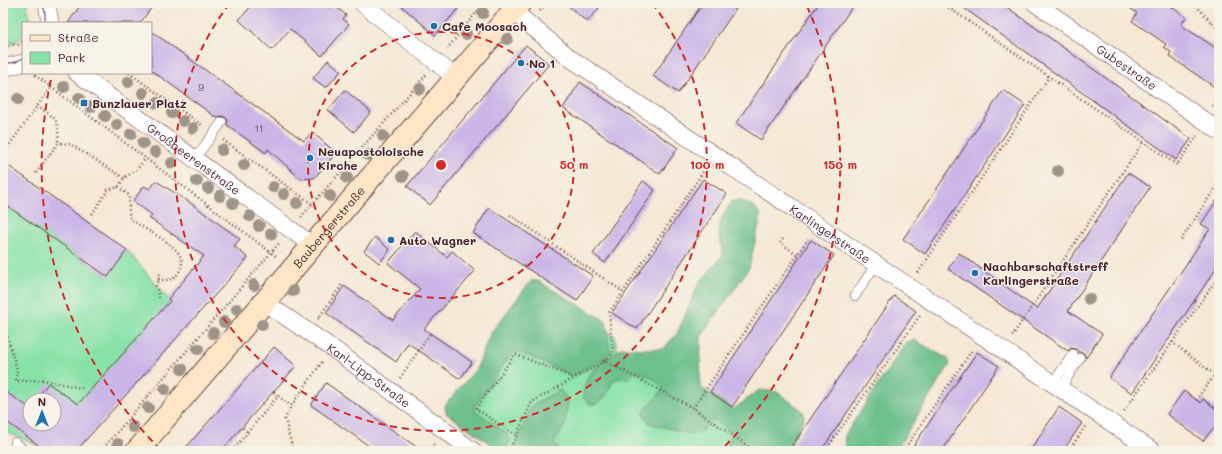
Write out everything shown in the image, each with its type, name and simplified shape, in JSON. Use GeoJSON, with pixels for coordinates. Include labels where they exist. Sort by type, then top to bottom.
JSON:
{"type":"FeatureCollection","features":[{"type":"Feature","properties":{"kind":"street"},"geometry":{"type":"LineString","coordinates":[[47,3],[50,22]]}},
{"type":"Feature","properties":{"kind":"street"},"geometry":{"type":"LineString","coordinates":[[362,3],[456,78]]}},
{"type":"Feature","properties":{"kind":"street","name":"Gubestraße"},"geometry":{"type":"LineString","coordinates":[[1035,3],[1219,132]]}},
{"type":"Feature","properties":{"kind":"street","name":"Baubergerstraße"},"geometry":{"type":"LineString","coordinates":[[140,450],[312,245],[516,7]]}},
{"type":"Feature","properties":{"kind":"street","name":"Karlingerstraße"},"geometry":{"type":"LineString","coordinates":[[516,7],[570,58],[876,264],[1002,351],[1153,451]]}},
{"type":"Feature","properties":{"kind":"street"},"geometry":{"type":"LineString","coordinates":[[3,68],[22,63]]}},
{"type":"Feature","properties":{"kind":"street","name":"Großbeerenstraße"},"geometry":{"type":"LineString","coordinates":[[77,74],[312,245]]}},
{"type":"Feature","properties":{"kind":"street","name":"Karl-Lipp-Straße"},"geometry":{"type":"LineString","coordinates":[[264,302],[332,348],[472,451]]}},
{"type":"Feature","properties":{"kind":"lane"},"geometry":{"type":"LineString","coordinates":[[194,160],[222,122]]}},
{"type":"Feature","properties":{"kind":"lane"},"geometry":{"type":"LineString","coordinates":[[855,296],[876,264]]}},
{"type":"Feature","properties":{"kind":"lane"},"geometry":{"type":"LineString","coordinates":[[1056,386],[1076,356]]}},
{"type":"Feature","properties":{"kind":"lane"},"geometry":{"type":"LineString","coordinates":[[15,442],[25,451]]}},
{"type":"Feature","properties":{"kind":"path"},"geometry":{"type":"LineString","coordinates":[[312,204],[436,62],[484,3]]}},
{"type":"Feature","properties":{"kind":"path"},"geometry":{"type":"LineString","coordinates":[[942,3],[1177,166],[1196,138],[1202,121]]}},
{"type":"Feature","properties":{"kind":"path"},"geometry":{"type":"LineString","coordinates":[[1193,3],[1219,30]]}},
{"type":"Feature","properties":{"kind":"path"},"geometry":{"type":"LineString","coordinates":[[3,38],[16,47]]}},
{"type":"Feature","properties":{"kind":"path"},"geometry":{"type":"LineString","coordinates":[[34,74],[108,127],[146,158],[272,253],[101,451]]}},
{"type":"Feature","properties":{"kind":"path"},"geometry":{"type":"LineString","coordinates":[[908,287],[1049,77]]}},
{"type":"Feature","properties":{"kind":"path"},"geometry":{"type":"LineString","coordinates":[[5,151],[37,106],[53,87]]}},
{"type":"Feature","properties":{"kind":"path"},"geometry":{"type":"LineString","coordinates":[[36,174],[58,143],[58,126],[55,118],[37,106]]}},
{"type":"Feature","properties":{"kind":"path"},"geometry":{"type":"LineString","coordinates":[[1002,351],[1143,142]]}},
{"type":"Feature","properties":{"kind":"path"},"geometry":{"type":"LineString","coordinates":[[58,143],[70,144],[124,178]]}},
{"type":"Feature","properties":{"kind":"path"},"geometry":{"type":"LineString","coordinates":[[92,214],[108,190],[118,187],[124,178],[136,170],[146,158]]}},
{"type":"Feature","properties":{"kind":"path"},"geometry":{"type":"LineString","coordinates":[[509,451],[532,402],[605,361],[613,353],[609,312],[707,166]]}},
{"type":"Feature","properties":{"kind":"path"},"geometry":{"type":"LineString","coordinates":[[1181,240],[1219,182]]}},
{"type":"Feature","properties":{"kind":"path"},"geometry":{"type":"LineString","coordinates":[[118,187],[129,195],[129,217],[134,222],[158,236],[180,254],[183,261],[176,278],[170,280],[158,280]]}},
{"type":"Feature","properties":{"kind":"path"},"geometry":{"type":"LineString","coordinates":[[510,215],[622,291]]}},
{"type":"Feature","properties":{"kind":"path"},"geometry":{"type":"LineString","coordinates":[[693,408],[810,235]]}},
{"type":"Feature","properties":{"kind":"path"},"geometry":{"type":"LineString","coordinates":[[782,239],[780,243],[797,254]]}},
{"type":"Feature","properties":{"kind":"path"},"geometry":{"type":"LineString","coordinates":[[160,274],[156,286],[160,301]]}},
{"type":"Feature","properties":{"kind":"path"},"geometry":{"type":"LineString","coordinates":[[1114,425],[1219,276]]}},
{"type":"Feature","properties":{"kind":"path"},"geometry":{"type":"LineString","coordinates":[[314,324],[343,283]]}},
{"type":"Feature","properties":{"kind":"path"},"geometry":{"type":"LineString","coordinates":[[825,451],[923,312]]}},
{"type":"Feature","properties":{"kind":"path"},"geometry":{"type":"LineString","coordinates":[[3,321],[17,370],[16,381],[43,380],[82,388]]}},
{"type":"Feature","properties":{"kind":"path"},"geometry":{"type":"LineString","coordinates":[[396,382],[430,334]]}},
{"type":"Feature","properties":{"kind":"path"},"geometry":{"type":"LineString","coordinates":[[1172,342],[1211,372],[1217,374],[1196,400]]}},
{"type":"Feature","properties":{"kind":"path"},"geometry":{"type":"LineString","coordinates":[[904,451],[975,347]]}},
{"type":"Feature","properties":{"kind":"path"},"geometry":{"type":"LineString","coordinates":[[293,451],[285,419],[291,406],[332,348]]}},
{"type":"Feature","properties":{"kind":"path"},"geometry":{"type":"LineString","coordinates":[[516,435],[476,409],[515,354],[574,378]]}},
{"type":"Feature","properties":{"kind":"path"},"geometry":{"type":"LineString","coordinates":[[605,361],[693,408],[755,451]]}},
{"type":"Feature","properties":{"kind":"path"},"geometry":{"type":"LineString","coordinates":[[274,392],[291,406]]}},
{"type":"Feature","properties":{"kind":"path"},"geometry":{"type":"LineString","coordinates":[[232,451],[278,396]]}},
{"type":"Feature","properties":{"kind":"path"},"geometry":{"type":"LineString","coordinates":[[1069,451],[1088,423]]}},
{"type":"Feature","properties":{"kind":"path"},"geometry":{"type":"LineString","coordinates":[[243,428],[248,432]]}},
{"type":"Feature","properties":{"kind":"path"},"geometry":{"type":"LineString","coordinates":[[286,451],[291,446]]}},
{"type":"Feature","properties":{"kind":"green space"},"geometry":{"type":"Polygon","coordinates":[[[3,3],[27,3],[30,21],[22,22],[22,37],[10,46],[3,48],[3,3]]]}},
{"type":"Feature","properties":{"kind":"green space"},"geometry":{"type":"Polygon","coordinates":[[[740,200],[755,207],[761,216],[749,268],[701,337],[700,387],[734,409],[759,390],[777,392],[803,411],[804,418],[789,447],[794,451],[729,451],[728,444],[733,433],[714,420],[697,434],[690,434],[649,423],[643,413],[659,395],[663,387],[651,377],[636,371],[629,378],[614,379],[605,397],[597,404],[590,404],[583,397],[584,388],[591,373],[601,363],[621,348],[663,349],[677,334],[699,283],[723,255],[719,238],[719,226],[723,216],[732,201],[740,200]]]}},
{"type":"Feature","properties":{"kind":"green space"},"geometry":{"type":"Polygon","coordinates":[[[3,203],[108,277],[127,250],[170,301],[62,423],[62,392],[22,392],[22,432],[54,432],[41,447],[3,431],[3,409],[12,397],[3,390],[3,203]]]}},
{"type":"Feature","properties":{"kind":"green space"},"geometry":{"type":"Polygon","coordinates":[[[531,281],[538,281],[606,321],[610,351],[605,358],[573,376],[519,352],[512,353],[474,407],[475,410],[507,434],[510,442],[504,451],[501,451],[446,413],[445,405],[477,368],[490,334],[531,281]]]}},
{"type":"Feature","properties":{"kind":"green space"},"geometry":{"type":"Polygon","coordinates":[[[538,284],[615,336],[617,351],[763,451],[503,451],[447,413],[538,284]]]}},
{"type":"Feature","properties":{"kind":"green space"},"geometry":{"type":"Polygon","coordinates":[[[914,340],[948,359],[950,364],[896,451],[844,451],[845,435],[906,342],[914,340]]]}},
{"type":"Feature","properties":{"kind":"green space"},"geometry":{"type":"Polygon","coordinates":[[[560,390],[568,400],[565,425],[554,443],[560,451],[512,451],[533,405],[560,390]]]}},
{"type":"Feature","properties":{"kind":"building"},"geometry":{"type":"Polygon","coordinates":[[[82,3],[155,3],[141,22],[69,22],[82,3]]]}},
{"type":"Feature","properties":{"kind":"building"},"geometry":{"type":"Polygon","coordinates":[[[254,3],[324,3],[331,8],[334,5],[346,15],[343,19],[349,24],[322,56],[290,29],[272,50],[239,20],[254,3]]]}},
{"type":"Feature","properties":{"kind":"building"},"geometry":{"type":"Polygon","coordinates":[[[398,3],[451,3],[458,9],[435,35],[398,3]]]}},
{"type":"Feature","properties":{"kind":"building"},"geometry":{"type":"Polygon","coordinates":[[[565,3],[603,3],[587,22],[565,3]]]}},
{"type":"Feature","properties":{"kind":"building"},"geometry":{"type":"Polygon","coordinates":[[[703,3],[740,3],[678,93],[653,76],[703,3]]]}},
{"type":"Feature","properties":{"kind":"building"},"geometry":{"type":"Polygon","coordinates":[[[819,3],[855,3],[761,140],[736,123],[819,3]]]}},
{"type":"Feature","properties":{"kind":"building"},"geometry":{"type":"Polygon","coordinates":[[[957,3],[1001,3],[1191,139],[1176,160],[957,3]]]}},
{"type":"Feature","properties":{"kind":"building"},"geometry":{"type":"Polygon","coordinates":[[[1122,3],[1166,3],[1186,17],[1181,25],[1219,50],[1219,90],[1169,56],[1171,52],[1164,47],[1166,44],[1132,21],[1137,13],[1122,3]]]}},
{"type":"Feature","properties":{"kind":"building"},"geometry":{"type":"Polygon","coordinates":[[[152,32],[304,141],[312,132],[336,153],[314,178],[301,179],[268,149],[266,153],[227,125],[228,120],[225,117],[220,116],[217,118],[152,71],[152,32]]]}},
{"type":"Feature","properties":{"kind":"building"},"geometry":{"type":"Polygon","coordinates":[[[526,45],[549,64],[430,205],[407,186],[526,45]]]}},
{"type":"Feature","properties":{"kind":"building"},"geometry":{"type":"Polygon","coordinates":[[[328,60],[341,71],[326,88],[313,78],[328,60]]]}},
{"type":"Feature","properties":{"kind":"building"},"geometry":{"type":"Polygon","coordinates":[[[580,82],[678,148],[660,174],[563,108],[580,82]]]}},
{"type":"Feature","properties":{"kind":"building"},"geometry":{"type":"Polygon","coordinates":[[[345,90],[371,112],[354,132],[328,110],[345,90]]]}},
{"type":"Feature","properties":{"kind":"building"},"geometry":{"type":"Polygon","coordinates":[[[1003,90],[1025,105],[925,254],[903,239],[1003,90]]]}},
{"type":"Feature","properties":{"kind":"building"},"geometry":{"type":"Polygon","coordinates":[[[3,162],[127,250],[108,277],[3,203],[3,162]]]}},
{"type":"Feature","properties":{"kind":"building"},"geometry":{"type":"Polygon","coordinates":[[[1128,173],[1150,187],[1068,311],[1102,334],[1086,358],[1084,353],[1079,352],[1076,349],[1071,348],[1068,351],[948,269],[959,253],[1037,309],[1128,173]]]}},
{"type":"Feature","properties":{"kind":"building"},"geometry":{"type":"Polygon","coordinates":[[[703,179],[727,194],[637,329],[612,313],[703,179]]]}},
{"type":"Feature","properties":{"kind":"building"},"geometry":{"type":"Polygon","coordinates":[[[156,181],[189,202],[240,239],[234,246],[248,258],[76,451],[46,451],[3,419],[3,390],[22,403],[22,432],[62,432],[62,393],[78,404],[170,301],[168,299],[204,256],[149,218],[152,215],[133,201],[144,186],[150,189],[156,181]]]}},
{"type":"Feature","properties":{"kind":"building"},"geometry":{"type":"Polygon","coordinates":[[[643,181],[655,190],[605,263],[593,254],[643,181]]]}},
{"type":"Feature","properties":{"kind":"building"},"geometry":{"type":"Polygon","coordinates":[[[1219,197],[1219,264],[1132,393],[1109,378],[1210,229],[1201,224],[1219,197]]]}},
{"type":"Feature","properties":{"kind":"building"},"geometry":{"type":"Polygon","coordinates":[[[489,208],[593,276],[577,301],[473,233],[489,208]]]}},
{"type":"Feature","properties":{"kind":"building"},"geometry":{"type":"Polygon","coordinates":[[[415,231],[447,257],[452,251],[475,271],[424,329],[472,362],[460,379],[408,343],[396,362],[326,313],[344,286],[393,320],[420,289],[388,263],[415,231]]]}},
{"type":"Feature","properties":{"kind":"building"},"geometry":{"type":"Polygon","coordinates":[[[375,237],[390,250],[379,263],[364,251],[375,237]]]}},
{"type":"Feature","properties":{"kind":"building"},"geometry":{"type":"Polygon","coordinates":[[[811,240],[834,255],[732,407],[710,392],[811,240]]]}},
{"type":"Feature","properties":{"kind":"building"},"geometry":{"type":"Polygon","coordinates":[[[894,296],[916,311],[821,451],[800,451],[792,446],[894,296]]]}},
{"type":"Feature","properties":{"kind":"building"},"geometry":{"type":"Polygon","coordinates":[[[274,347],[296,366],[221,451],[183,451],[274,347]]]}},
{"type":"Feature","properties":{"kind":"building"},"geometry":{"type":"Polygon","coordinates":[[[977,352],[999,366],[942,451],[910,451],[977,352]]]}},
{"type":"Feature","properties":{"kind":"building"},"geometry":{"type":"Polygon","coordinates":[[[48,383],[61,392],[42,392],[48,383]]]}},
{"type":"Feature","properties":{"kind":"building"},"geometry":{"type":"Polygon","coordinates":[[[326,383],[422,451],[376,451],[311,405],[326,383]]]}},
{"type":"Feature","properties":{"kind":"building"},"geometry":{"type":"Polygon","coordinates":[[[1184,391],[1201,403],[1203,399],[1219,411],[1219,421],[1203,441],[1167,414],[1184,391]]]}},
{"type":"Feature","properties":{"kind":"building"},"geometry":{"type":"Polygon","coordinates":[[[1059,407],[1082,423],[1063,451],[1030,451],[1059,407]]]}},
{"type":"Feature","properties":{"kind":"tram line"},"geometry":{"type":"LineString","coordinates":[[42,3],[45,12],[45,22]]}},
{"type":"Feature","properties":{"kind":"tram line"},"geometry":{"type":"LineString","coordinates":[[3,64],[16,62],[22,59]]}},
{"type":"Feature","properties":{"kind":"place","name":"Cafe Moosach"},"geometry":{"type":"Point","coordinates":[434,26]}},
{"type":"Feature","properties":{"kind":"place","name":"No 1"},"geometry":{"type":"Point","coordinates":[521,63]}},
{"type":"Feature","properties":{"kind":"place","name":"Bunzlauer Platz"},"geometry":{"type":"Point","coordinates":[84,103]}},
{"type":"Feature","properties":{"kind":"place","name":"Neuapostoloische Kirche"},"geometry":{"type":"Point","coordinates":[310,158]}},
{"type":"Feature","properties":{"kind":"place","name":"Auto Wagner"},"geometry":{"type":"Point","coordinates":[391,240]}},
{"type":"Feature","properties":{"kind":"place","name":"Nachbarschaftstreff Karlingerstraße"},"geometry":{"type":"Point","coordinates":[975,273]}}]}
